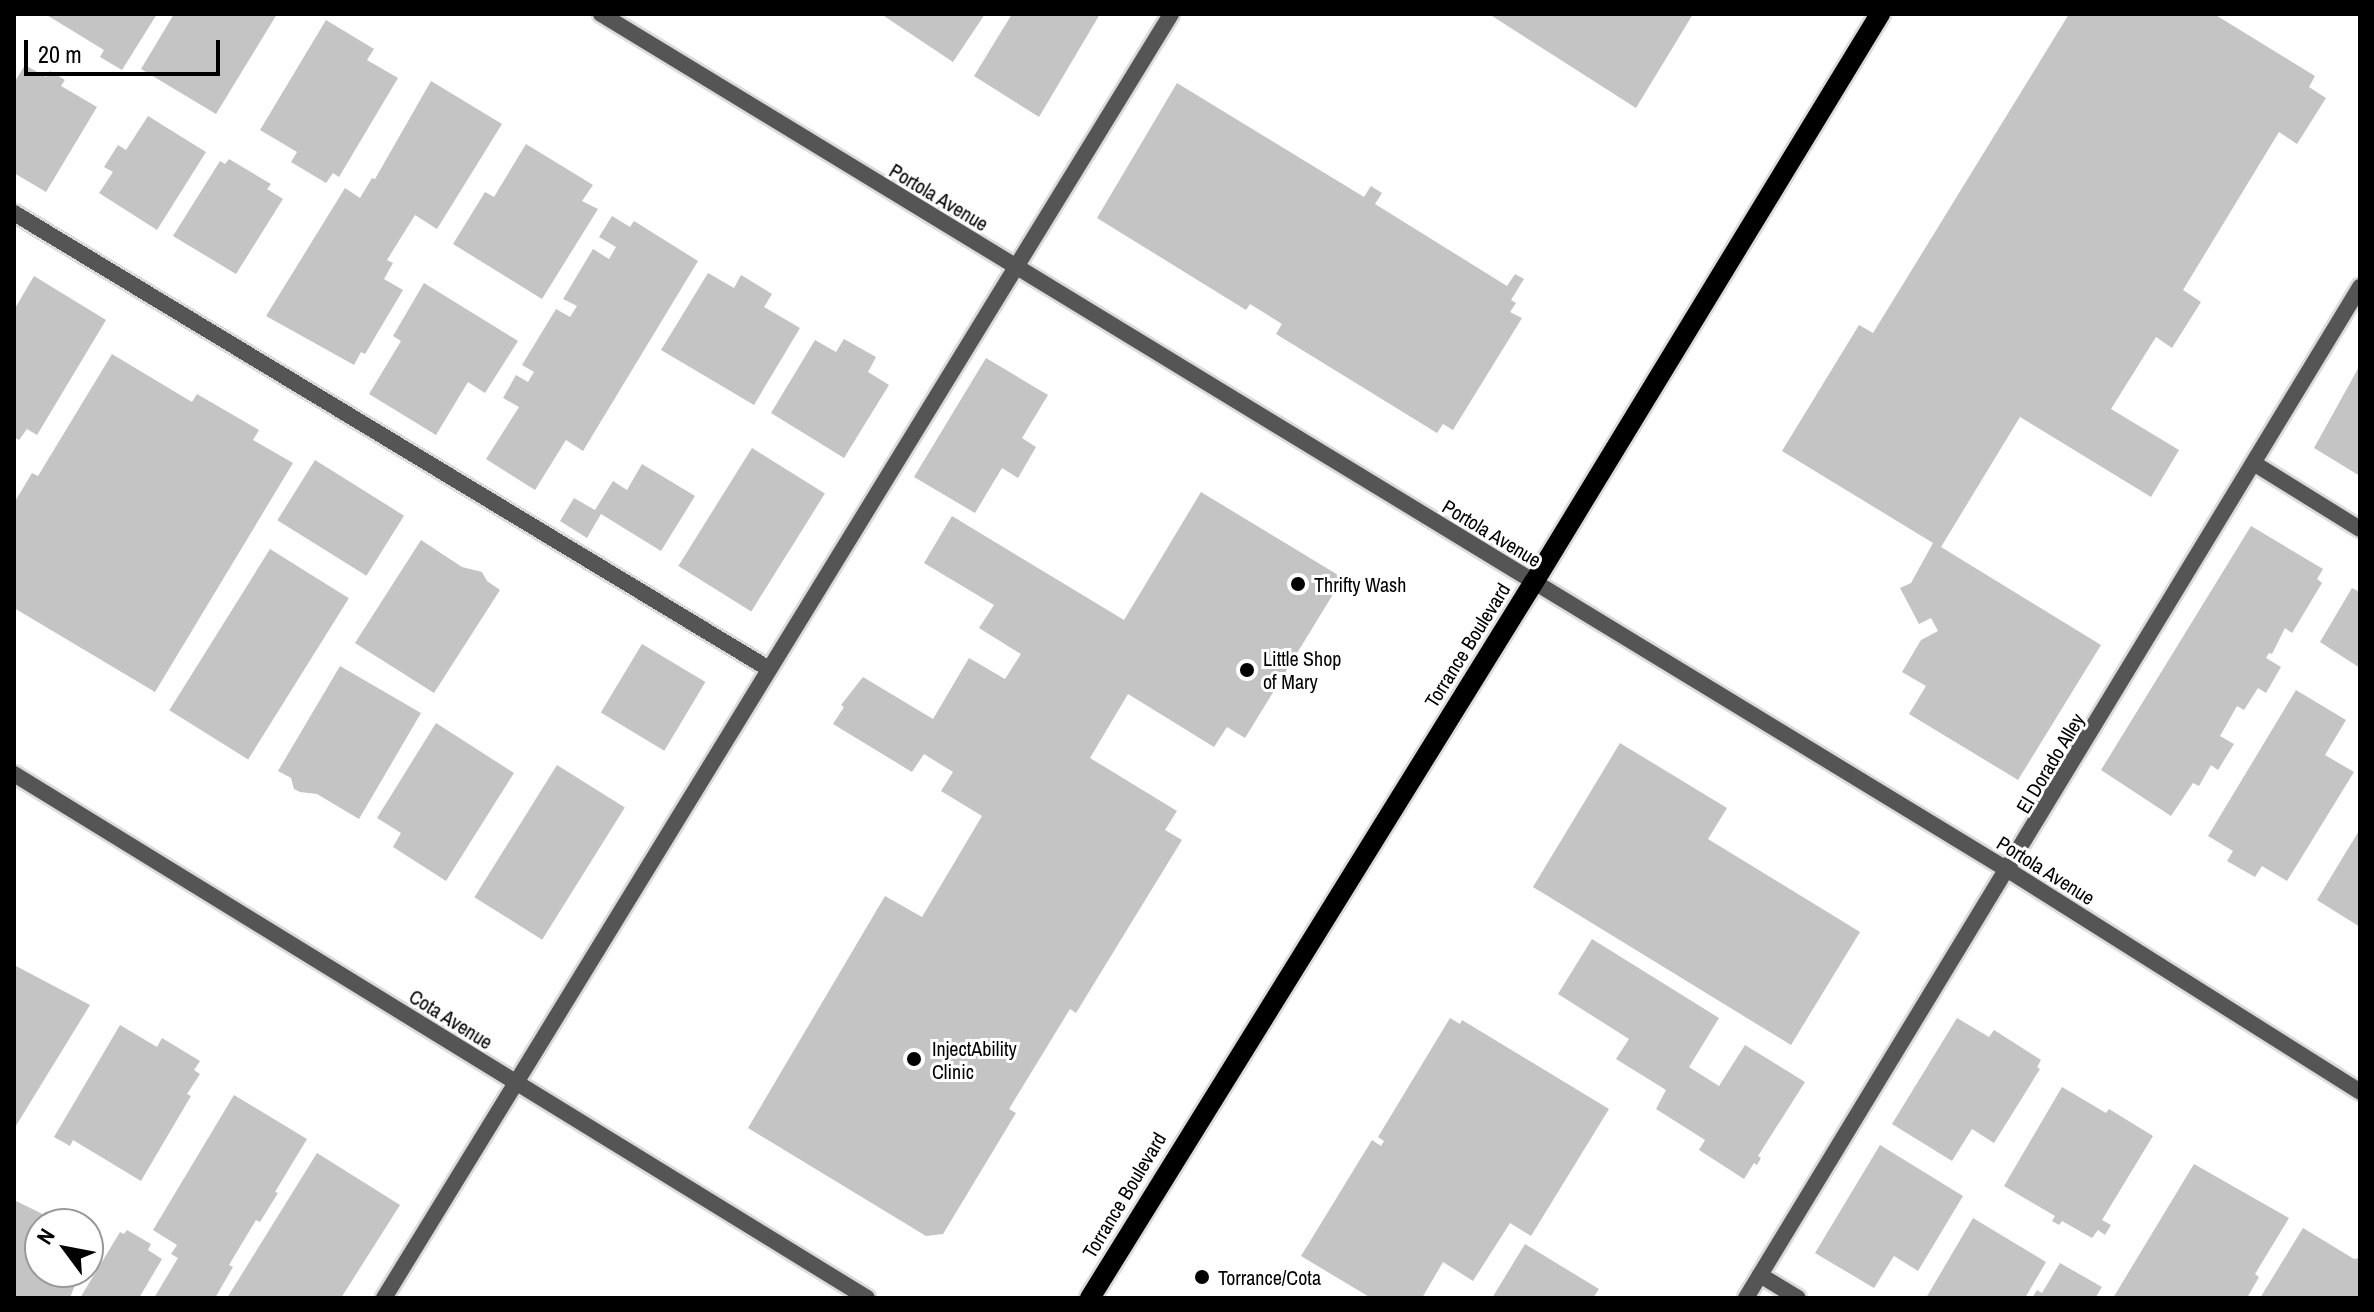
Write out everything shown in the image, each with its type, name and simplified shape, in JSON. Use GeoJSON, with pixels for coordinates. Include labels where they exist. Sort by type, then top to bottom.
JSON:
{"type":"FeatureCollection","features":[{"type":"Feature","properties":{"kind":"main road","name":"Torrance Boulevard"},"geometry":{"type":"LineString","coordinates":[[1090,1298],[1534,582],[1880,14]]}},
{"type":"Feature","properties":{"kind":"street","name":"Portola Avenue"},"geometry":{"type":"LineString","coordinates":[[601,14],[2008,870],[2360,1092]]}},
{"type":"Feature","properties":{"kind":"street"},"geometry":{"type":"LineString","coordinates":[[384,1298],[1171,14]]}},
{"type":"Feature","properties":{"kind":"street"},"geometry":{"type":"LineString","coordinates":[[14,213],[769,669]]}},
{"type":"Feature","properties":{"kind":"street","name":"El Dorado Alley"},"geometry":{"type":"LineString","coordinates":[[1746,1298],[2360,287]]}},
{"type":"Feature","properties":{"kind":"street"},"geometry":{"type":"LineString","coordinates":[[2255,464],[2360,529]]}},
{"type":"Feature","properties":{"kind":"street","name":"Cota Avenue"},"geometry":{"type":"LineString","coordinates":[[14,774],[867,1298]]}},
{"type":"Feature","properties":{"kind":"street"},"geometry":{"type":"LineString","coordinates":[[1760,1275],[1798,1298]]}},
{"type":"Feature","properties":{"kind":"building"},"geometry":{"type":"Polygon","coordinates":[[[45,14],[157,14],[122,70],[100,57],[104,50],[45,14]]]}},
{"type":"Feature","properties":{"kind":"building"},"geometry":{"type":"Polygon","coordinates":[[[174,14],[277,14],[216,114],[141,69],[174,14]]]}},
{"type":"Feature","properties":{"kind":"building"},"geometry":{"type":"Polygon","coordinates":[[[881,14],[985,14],[953,62],[881,14]]]}},
{"type":"Feature","properties":{"kind":"building"},"geometry":{"type":"Polygon","coordinates":[[[1012,14],[1100,14],[1039,117],[974,76],[1012,14]]]}},
{"type":"Feature","properties":{"kind":"building"},"geometry":{"type":"Polygon","coordinates":[[[1489,14],[1693,14],[1636,108],[1489,14]]]}},
{"type":"Feature","properties":{"kind":"building"},"geometry":{"type":"Polygon","coordinates":[[[2069,14],[2214,14],[2315,76],[2309,87],[2326,98],[2297,144],[2279,132],[2183,290],[2201,302],[2172,348],[2156,337],[2111,409],[2179,450],[2151,497],[2020,417],[1941,547],[2101,645],[2018,780],[1909,714],[1926,686],[1902,672],[1921,640],[1938,631],[1931,618],[1919,624],[1900,588],[1911,583],[1933,543],[1782,451],[1859,325],[1873,333],[2069,14]]]}},
{"type":"Feature","properties":{"kind":"building"},"geometry":{"type":"Polygon","coordinates":[[[326,20],[374,49],[367,60],[398,78],[339,177],[333,173],[326,183],[291,162],[297,152],[260,130],[326,20]]]}},
{"type":"Feature","properties":{"kind":"building"},"geometry":{"type":"Polygon","coordinates":[[[25,65],[46,77],[50,71],[65,80],[61,86],[97,107],[46,192],[14,173],[14,83],[25,65]]]}},
{"type":"Feature","properties":{"kind":"building"},"geometry":{"type":"Polygon","coordinates":[[[431,81],[502,124],[437,229],[415,215],[387,260],[393,263],[384,279],[403,290],[365,354],[361,352],[354,365],[266,316],[345,188],[360,198],[372,178],[375,179],[431,81]]]}},
{"type":"Feature","properties":{"kind":"building"},"geometry":{"type":"Polygon","coordinates":[[[1177,83],[1364,197],[1371,186],[1382,193],[1375,204],[1507,286],[1515,274],[1524,279],[1511,300],[1516,303],[1510,312],[1522,318],[1453,430],[1443,424],[1437,433],[1276,334],[1282,324],[1250,304],[1246,310],[1097,218],[1177,83]]]}},
{"type":"Feature","properties":{"kind":"building"},"geometry":{"type":"Polygon","coordinates":[[[148,116],[206,152],[157,230],[99,193],[113,172],[104,167],[118,145],[126,150],[148,116]]]}},
{"type":"Feature","properties":{"kind":"building"},"geometry":{"type":"Polygon","coordinates":[[[526,144],[593,185],[582,201],[598,209],[542,299],[453,244],[485,192],[494,197],[526,144]]]}},
{"type":"Feature","properties":{"kind":"building"},"geometry":{"type":"Polygon","coordinates":[[[229,159],[271,184],[267,189],[283,199],[236,274],[173,236],[220,161],[225,164],[229,159]]]}},
{"type":"Feature","properties":{"kind":"building"},"geometry":{"type":"Polygon","coordinates":[[[612,216],[630,227],[634,221],[698,261],[583,451],[566,440],[535,490],[486,459],[519,407],[503,398],[516,375],[528,382],[534,372],[522,365],[556,309],[570,317],[577,306],[563,299],[593,249],[609,259],[616,247],[599,237],[612,216]]]}},
{"type":"Feature","properties":{"kind":"building"},"geometry":{"type":"Polygon","coordinates":[[[708,273],[734,288],[741,275],[772,294],[764,307],[800,328],[754,405],[661,350],[708,273]]]}},
{"type":"Feature","properties":{"kind":"building"},"geometry":{"type":"Polygon","coordinates":[[[34,276],[106,320],[37,435],[27,429],[19,440],[14,437],[14,310],[34,276]]]}},
{"type":"Feature","properties":{"kind":"building"},"geometry":{"type":"Polygon","coordinates":[[[424,283],[518,341],[485,393],[468,382],[436,435],[369,394],[401,341],[393,336],[424,283]]]}},
{"type":"Feature","properties":{"kind":"building"},"geometry":{"type":"Polygon","coordinates":[[[844,339],[876,357],[868,372],[889,385],[844,458],[771,413],[815,340],[836,352],[844,339]]]}},
{"type":"Feature","properties":{"kind":"building"},"geometry":{"type":"Polygon","coordinates":[[[112,354],[192,402],[197,394],[259,430],[253,440],[293,463],[155,692],[14,608],[14,503],[32,473],[38,476],[112,354]]]}},
{"type":"Feature","properties":{"kind":"building"},"geometry":{"type":"Polygon","coordinates":[[[986,358],[1048,395],[1022,438],[1036,447],[1018,478],[1002,468],[975,513],[914,477],[986,358]]]}},
{"type":"Feature","properties":{"kind":"building"},"geometry":{"type":"Polygon","coordinates":[[[2360,365],[2360,476],[2314,448],[2360,365]]]}},
{"type":"Feature","properties":{"kind":"building"},"geometry":{"type":"Polygon","coordinates":[[[752,448],[825,494],[751,611],[678,566],[752,448]]]}},
{"type":"Feature","properties":{"kind":"building"},"geometry":{"type":"Polygon","coordinates":[[[315,460],[404,516],[366,576],[277,520],[315,460]]]}},
{"type":"Feature","properties":{"kind":"building"},"geometry":{"type":"Polygon","coordinates":[[[642,464],[695,496],[661,551],[601,514],[587,538],[560,521],[574,498],[595,510],[613,481],[627,490],[642,464]]]}},
{"type":"Feature","properties":{"kind":"building"},"geometry":{"type":"Polygon","coordinates":[[[1201,492],[1343,578],[1245,738],[1227,727],[1214,747],[1128,694],[1090,758],[1177,811],[1165,830],[1182,840],[1076,1013],[1070,1009],[1009,1109],[1016,1113],[943,1234],[926,1236],[748,1128],[885,896],[922,917],[982,816],[941,791],[953,772],[924,754],[912,772],[833,724],[844,707],[841,705],[863,677],[933,719],[969,658],[1005,679],[1021,654],[979,628],[994,605],[924,563],[952,516],[1124,620],[1201,492]]]}},
{"type":"Feature","properties":{"kind":"building"},"geometry":{"type":"Polygon","coordinates":[[[2251,526],[2323,569],[2317,579],[2322,583],[2292,633],[2285,628],[2272,654],[2269,653],[2266,658],[2281,667],[2266,693],[2258,688],[2244,710],[2237,706],[2220,736],[2234,744],[2218,770],[2211,765],[2199,786],[2193,783],[2171,816],[2101,770],[2251,526]]]}},
{"type":"Feature","properties":{"kind":"building"},"geometry":{"type":"Polygon","coordinates":[[[421,540],[462,567],[482,572],[487,581],[500,590],[434,693],[355,643],[421,540]]]}},
{"type":"Feature","properties":{"kind":"building"},"geometry":{"type":"Polygon","coordinates":[[[270,549],[349,598],[248,759],[169,710],[270,549]]]}},
{"type":"Feature","properties":{"kind":"building"},"geometry":{"type":"Polygon","coordinates":[[[2352,588],[2360,592],[2360,668],[2320,642],[2352,588]]]}},
{"type":"Feature","properties":{"kind":"building"},"geometry":{"type":"Polygon","coordinates":[[[642,644],[705,682],[664,751],[601,713],[642,644]]]}},
{"type":"Feature","properties":{"kind":"building"},"geometry":{"type":"Polygon","coordinates":[[[340,666],[421,713],[359,819],[317,794],[294,789],[291,778],[278,771],[340,666]]]}},
{"type":"Feature","properties":{"kind":"building"},"geometry":{"type":"Polygon","coordinates":[[[2296,690],[2346,720],[2325,755],[2354,772],[2287,881],[2262,866],[2255,877],[2227,861],[2233,851],[2208,836],[2296,690]]]}},
{"type":"Feature","properties":{"kind":"building"},"geometry":{"type":"Polygon","coordinates":[[[436,723],[514,773],[446,881],[393,847],[401,833],[377,818],[436,723]]]}},
{"type":"Feature","properties":{"kind":"building"},"geometry":{"type":"Polygon","coordinates":[[[1620,743],[1727,808],[1708,839],[1860,932],[1791,1045],[1533,887],[1620,743]]]}},
{"type":"Feature","properties":{"kind":"building"},"geometry":{"type":"Polygon","coordinates":[[[557,765],[625,807],[542,940],[474,897],[557,765]]]}},
{"type":"Feature","properties":{"kind":"building"},"geometry":{"type":"Polygon","coordinates":[[[2360,829],[2360,927],[2317,900],[2360,829]]]}},
{"type":"Feature","properties":{"kind":"building"},"geometry":{"type":"Polygon","coordinates":[[[1592,939],[1719,1018],[1689,1067],[1719,1086],[1745,1045],[1805,1082],[1758,1156],[1761,1158],[1757,1165],[1754,1163],[1744,1179],[1699,1150],[1705,1140],[1656,1109],[1666,1090],[1616,1059],[1629,1039],[1558,994],[1592,939]]]}},
{"type":"Feature","properties":{"kind":"building"},"geometry":{"type":"Polygon","coordinates":[[[14,965],[90,1005],[14,1129],[14,965]]]}},
{"type":"Feature","properties":{"kind":"building"},"geometry":{"type":"Polygon","coordinates":[[[1450,1018],[1460,1024],[1462,1020],[1609,1109],[1531,1236],[1510,1223],[1473,1281],[1443,1262],[1422,1298],[1371,1298],[1301,1256],[1372,1140],[1381,1146],[1384,1141],[1378,1137],[1450,1018]]]}},
{"type":"Feature","properties":{"kind":"building"},"geometry":{"type":"Polygon","coordinates":[[[1957,1018],[1989,1037],[1994,1030],[2041,1060],[2037,1067],[2040,1069],[1994,1143],[1972,1129],[1952,1161],[1892,1124],[1957,1018]]]}},
{"type":"Feature","properties":{"kind":"building"},"geometry":{"type":"Polygon","coordinates":[[[120,1025],[157,1047],[162,1038],[200,1061],[194,1070],[200,1074],[187,1094],[191,1096],[141,1181],[73,1140],[70,1146],[54,1137],[120,1025]]]}},
{"type":"Feature","properties":{"kind":"building"},"geometry":{"type":"Polygon","coordinates":[[[2062,1087],[2106,1113],[2109,1109],[2153,1136],[2102,1220],[2111,1225],[2105,1235],[2098,1230],[2092,1238],[2062,1221],[2059,1225],[2052,1221],[2055,1216],[2004,1186],[2062,1087]]]}},
{"type":"Feature","properties":{"kind":"building"},"geometry":{"type":"Polygon","coordinates":[[[234,1095],[307,1139],[275,1192],[278,1193],[260,1222],[256,1220],[229,1265],[233,1267],[215,1298],[154,1298],[178,1258],[171,1254],[177,1245],[153,1230],[234,1095]]]}},
{"type":"Feature","properties":{"kind":"building"},"geometry":{"type":"Polygon","coordinates":[[[1880,1145],[1963,1196],[1918,1271],[1894,1256],[1874,1288],[1815,1253],[1880,1145]]]}},
{"type":"Feature","properties":{"kind":"building"},"geometry":{"type":"Polygon","coordinates":[[[317,1153],[400,1205],[341,1298],[227,1298],[317,1153]]]}},
{"type":"Feature","properties":{"kind":"building"},"geometry":{"type":"Polygon","coordinates":[[[2194,1164],[2289,1218],[2255,1274],[2259,1277],[2247,1298],[2113,1298],[2194,1164]]]}},
{"type":"Feature","properties":{"kind":"building"},"geometry":{"type":"Polygon","coordinates":[[[14,1200],[30,1208],[24,1208],[24,1288],[74,1288],[70,1298],[14,1298],[14,1200]]]}},
{"type":"Feature","properties":{"kind":"building"},"geometry":{"type":"Polygon","coordinates":[[[1973,1218],[2046,1262],[2025,1298],[1926,1298],[1973,1218]]]}},
{"type":"Feature","properties":{"kind":"building"},"geometry":{"type":"Polygon","coordinates":[[[2303,1228],[2354,1259],[2360,1258],[2360,1298],[2260,1298],[2303,1228]]]}},
{"type":"Feature","properties":{"kind":"building"},"geometry":{"type":"Polygon","coordinates":[[[127,1230],[151,1244],[148,1250],[162,1259],[139,1298],[80,1298],[86,1288],[104,1288],[104,1258],[120,1232],[124,1234],[127,1230]]]}},
{"type":"Feature","properties":{"kind":"building"},"geometry":{"type":"Polygon","coordinates":[[[1525,1244],[1599,1289],[1593,1298],[1492,1298],[1525,1244]]]}},
{"type":"Feature","properties":{"kind":"building"},"geometry":{"type":"Polygon","coordinates":[[[2060,1263],[2102,1287],[2095,1298],[2032,1298],[2037,1290],[2042,1293],[2060,1263]]]}},
{"type":"Feature","properties":{"kind":"place","name":"Thrifty Wash"},"geometry":{"type":"Point","coordinates":[1298,584]}},
{"type":"Feature","properties":{"kind":"place","name":"Little Shop of Mary"},"geometry":{"type":"Point","coordinates":[1247,670]}},
{"type":"Feature","properties":{"kind":"place","name":"InjectAbility Clinic"},"geometry":{"type":"Point","coordinates":[914,1059]}},
{"type":"Feature","properties":{"kind":"place","name":"Torrance/Cota"},"geometry":{"type":"Point","coordinates":[1202,1277]}}]}
